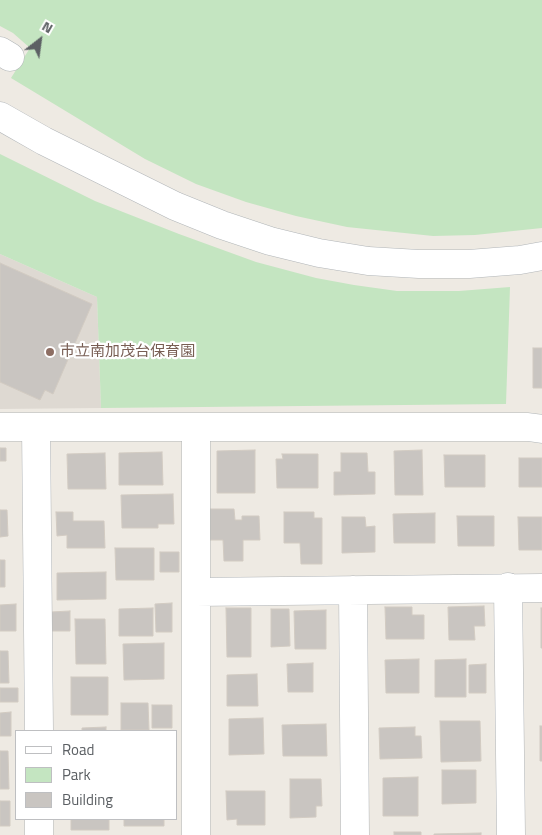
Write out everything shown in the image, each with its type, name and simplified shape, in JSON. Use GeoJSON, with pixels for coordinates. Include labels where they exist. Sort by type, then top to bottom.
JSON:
{"type":"FeatureCollection","features":[{"type":"Feature","properties":{"kind":"street"},"geometry":{"type":"LineString","coordinates":[[0,116],[44,141],[175,206],[222,226],[270,242],[368,261],[419,264],[469,264],[520,260],[542,256]]}},
{"type":"Feature","properties":{"kind":"street"},"geometry":{"type":"LineString","coordinates":[[0,427],[528,427],[542,429]]}},
{"type":"Feature","properties":{"kind":"street"},"geometry":{"type":"LineString","coordinates":[[36,428],[38,730]]}},
{"type":"Feature","properties":{"kind":"street"},"geometry":{"type":"LineString","coordinates":[[196,428],[196,835]]}},
{"type":"Feature","properties":{"kind":"street"},"geometry":{"type":"LineString","coordinates":[[508,588],[511,835]]}},
{"type":"Feature","properties":{"kind":"street"},"geometry":{"type":"LineString","coordinates":[[196,592],[542,588]]}},
{"type":"Feature","properties":{"kind":"street"},"geometry":{"type":"LineString","coordinates":[[353,590],[355,835]]}},
{"type":"Feature","properties":{"kind":"street"},"geometry":{"type":"LineString","coordinates":[[39,820],[40,835]]}},
{"type":"Feature","properties":{"kind":"shaded area","name":"市立南加茂台保育園"},"geometry":{"type":"Polygon","coordinates":[[[0,254],[97,297],[101,408],[0,409],[0,254]]]}},
{"type":"Feature","properties":{"kind":"green space"},"geometry":{"type":"Polygon","coordinates":[[[0,0],[542,0],[542,228],[475,235],[433,236],[347,227],[296,216],[246,202],[196,184],[145,159],[11,78],[30,48],[13,33],[0,26],[0,0]]]}},
{"type":"Feature","properties":{"kind":"green space"},"geometry":{"type":"Polygon","coordinates":[[[0,154],[95,201],[179,234],[256,262],[316,278],[397,291],[459,291],[510,287],[506,404],[101,408],[97,297],[0,254],[0,154]]]}},
{"type":"Feature","properties":{"kind":"building","name":"市立南加茂台保育園"},"geometry":{"type":"Polygon","coordinates":[[[0,263],[92,304],[53,394],[45,390],[40,400],[0,382],[0,263]]]}},
{"type":"Feature","properties":{"kind":"building"},"geometry":{"type":"Polygon","coordinates":[[[533,348],[542,348],[542,388],[533,388],[533,348]]]}},
{"type":"Feature","properties":{"kind":"building"},"geometry":{"type":"Polygon","coordinates":[[[0,448],[6,448],[6,461],[0,461],[0,448]]]}},
{"type":"Feature","properties":{"kind":"building"},"geometry":{"type":"Polygon","coordinates":[[[255,450],[255,493],[217,493],[217,451],[255,450]]]}},
{"type":"Feature","properties":{"kind":"building"},"geometry":{"type":"Polygon","coordinates":[[[422,450],[423,495],[395,495],[394,451],[422,450]]]}},
{"type":"Feature","properties":{"kind":"building"},"geometry":{"type":"Polygon","coordinates":[[[162,452],[163,485],[119,485],[119,453],[162,452]]]}},
{"type":"Feature","properties":{"kind":"building"},"geometry":{"type":"Polygon","coordinates":[[[105,453],[106,489],[68,489],[67,454],[105,453]]]}},
{"type":"Feature","properties":{"kind":"building"},"geometry":{"type":"Polygon","coordinates":[[[341,453],[367,453],[368,472],[375,472],[375,494],[334,495],[334,472],[341,472],[341,453]]]}},
{"type":"Feature","properties":{"kind":"building"},"geometry":{"type":"Polygon","coordinates":[[[282,454],[318,454],[318,488],[277,488],[276,459],[283,459],[282,454]]]}},
{"type":"Feature","properties":{"kind":"building"},"geometry":{"type":"Polygon","coordinates":[[[444,455],[485,455],[485,487],[445,487],[444,455]]]}},
{"type":"Feature","properties":{"kind":"building"},"geometry":{"type":"Polygon","coordinates":[[[519,458],[542,458],[542,487],[519,487],[519,458]]]}},
{"type":"Feature","properties":{"kind":"building"},"geometry":{"type":"Polygon","coordinates":[[[173,494],[174,524],[158,524],[158,528],[122,528],[121,495],[173,494]]]}},
{"type":"Feature","properties":{"kind":"building"},"geometry":{"type":"Polygon","coordinates":[[[210,509],[234,509],[235,520],[242,520],[242,516],[259,516],[260,540],[243,540],[243,561],[224,561],[223,540],[210,540],[210,509]]]}},
{"type":"Feature","properties":{"kind":"building"},"geometry":{"type":"Polygon","coordinates":[[[0,510],[7,510],[8,536],[0,537],[0,510]]]}},
{"type":"Feature","properties":{"kind":"building"},"geometry":{"type":"Polygon","coordinates":[[[56,512],[73,512],[73,521],[104,521],[105,548],[67,548],[67,535],[57,536],[56,512]]]}},
{"type":"Feature","properties":{"kind":"building"},"geometry":{"type":"Polygon","coordinates":[[[284,512],[314,512],[314,518],[322,518],[322,564],[301,564],[300,543],[284,543],[284,512]]]}},
{"type":"Feature","properties":{"kind":"building"},"geometry":{"type":"Polygon","coordinates":[[[435,513],[435,543],[394,543],[393,514],[435,513]]]}},
{"type":"Feature","properties":{"kind":"building"},"geometry":{"type":"Polygon","coordinates":[[[457,516],[494,516],[494,546],[458,546],[457,516]]]}},
{"type":"Feature","properties":{"kind":"building"},"geometry":{"type":"Polygon","coordinates":[[[342,517],[365,517],[366,527],[375,526],[375,552],[342,553],[342,517]]]}},
{"type":"Feature","properties":{"kind":"building"},"geometry":{"type":"Polygon","coordinates":[[[518,517],[542,517],[542,550],[519,550],[518,517]]]}},
{"type":"Feature","properties":{"kind":"building"},"geometry":{"type":"Polygon","coordinates":[[[115,548],[154,548],[154,580],[116,580],[115,548]]]}},
{"type":"Feature","properties":{"kind":"building"},"geometry":{"type":"Polygon","coordinates":[[[160,552],[179,552],[179,572],[160,572],[160,552]]]}},
{"type":"Feature","properties":{"kind":"building"},"geometry":{"type":"Polygon","coordinates":[[[0,560],[5,560],[5,587],[0,587],[0,560]]]}},
{"type":"Feature","properties":{"kind":"building"},"geometry":{"type":"Polygon","coordinates":[[[106,572],[106,599],[57,600],[57,573],[106,572]]]}},
{"type":"Feature","properties":{"kind":"building"},"geometry":{"type":"Polygon","coordinates":[[[172,603],[172,632],[156,632],[155,604],[172,603]]]}},
{"type":"Feature","properties":{"kind":"building"},"geometry":{"type":"Polygon","coordinates":[[[16,604],[16,631],[0,631],[0,605],[16,604]]]}},
{"type":"Feature","properties":{"kind":"building"},"geometry":{"type":"Polygon","coordinates":[[[484,606],[485,626],[474,626],[475,640],[449,640],[448,607],[484,606]]]}},
{"type":"Feature","properties":{"kind":"building"},"geometry":{"type":"Polygon","coordinates":[[[385,607],[412,607],[412,615],[424,615],[424,639],[386,639],[385,607]]]}},
{"type":"Feature","properties":{"kind":"building"},"geometry":{"type":"Polygon","coordinates":[[[153,608],[153,636],[119,636],[119,609],[153,608]]]}},
{"type":"Feature","properties":{"kind":"building"},"geometry":{"type":"Polygon","coordinates":[[[226,608],[251,608],[251,657],[227,657],[226,608]]]}},
{"type":"Feature","properties":{"kind":"building"},"geometry":{"type":"Polygon","coordinates":[[[542,608],[542,648],[541,648],[542,608]]]}},
{"type":"Feature","properties":{"kind":"building"},"geometry":{"type":"Polygon","coordinates":[[[271,609],[289,609],[290,646],[271,647],[271,609]]]}},
{"type":"Feature","properties":{"kind":"building"},"geometry":{"type":"Polygon","coordinates":[[[326,610],[326,649],[295,649],[294,611],[326,610]]]}},
{"type":"Feature","properties":{"kind":"building"},"geometry":{"type":"Polygon","coordinates":[[[70,611],[70,631],[52,631],[51,612],[70,611]]]}},
{"type":"Feature","properties":{"kind":"building"},"geometry":{"type":"Polygon","coordinates":[[[75,619],[105,619],[106,664],[76,664],[75,619]]]}},
{"type":"Feature","properties":{"kind":"building"},"geometry":{"type":"Polygon","coordinates":[[[164,643],[164,679],[124,680],[123,644],[164,643]]]}},
{"type":"Feature","properties":{"kind":"building"},"geometry":{"type":"Polygon","coordinates":[[[0,651],[8,651],[9,683],[0,683],[0,651]]]}},
{"type":"Feature","properties":{"kind":"building"},"geometry":{"type":"Polygon","coordinates":[[[419,659],[419,693],[386,693],[385,660],[419,659]]]}},
{"type":"Feature","properties":{"kind":"building"},"geometry":{"type":"Polygon","coordinates":[[[466,659],[466,697],[435,697],[435,660],[466,659]]]}},
{"type":"Feature","properties":{"kind":"building"},"geometry":{"type":"Polygon","coordinates":[[[313,663],[313,692],[288,692],[287,664],[313,663]]]}},
{"type":"Feature","properties":{"kind":"building"},"geometry":{"type":"Polygon","coordinates":[[[486,664],[486,693],[469,693],[469,665],[486,664]]]}},
{"type":"Feature","properties":{"kind":"building"},"geometry":{"type":"Polygon","coordinates":[[[257,674],[258,706],[227,706],[227,675],[257,674]]]}},
{"type":"Feature","properties":{"kind":"building"},"geometry":{"type":"Polygon","coordinates":[[[71,677],[108,677],[108,715],[71,715],[71,677]]]}},
{"type":"Feature","properties":{"kind":"building"},"geometry":{"type":"Polygon","coordinates":[[[0,688],[18,688],[18,702],[0,702],[0,688]]]}},
{"type":"Feature","properties":{"kind":"building"},"geometry":{"type":"Polygon","coordinates":[[[121,703],[148,703],[149,730],[121,730],[121,703]]]}},
{"type":"Feature","properties":{"kind":"building"},"geometry":{"type":"Polygon","coordinates":[[[152,705],[172,705],[172,728],[152,728],[152,705]]]}},
{"type":"Feature","properties":{"kind":"building"},"geometry":{"type":"Polygon","coordinates":[[[11,712],[11,736],[0,736],[0,713],[11,712]]]}},
{"type":"Feature","properties":{"kind":"building"},"geometry":{"type":"Polygon","coordinates":[[[263,718],[264,754],[229,755],[229,719],[263,718]]]}},
{"type":"Feature","properties":{"kind":"building"},"geometry":{"type":"Polygon","coordinates":[[[440,721],[480,721],[481,761],[441,762],[440,721]]]}},
{"type":"Feature","properties":{"kind":"building"},"geometry":{"type":"Polygon","coordinates":[[[326,724],[327,756],[283,756],[282,725],[326,724]]]}},
{"type":"Feature","properties":{"kind":"building"},"geometry":{"type":"Polygon","coordinates":[[[540,726],[542,726],[542,761],[540,761],[540,726]]]}},
{"type":"Feature","properties":{"kind":"building"},"geometry":{"type":"Polygon","coordinates":[[[106,727],[106,730],[82,730],[82,728],[106,727]]]}},
{"type":"Feature","properties":{"kind":"building"},"geometry":{"type":"Polygon","coordinates":[[[415,727],[415,736],[421,736],[422,758],[380,759],[379,728],[415,727]]]}},
{"type":"Feature","properties":{"kind":"building"},"geometry":{"type":"Polygon","coordinates":[[[0,751],[8,751],[9,789],[0,789],[0,751]]]}},
{"type":"Feature","properties":{"kind":"building"},"geometry":{"type":"Polygon","coordinates":[[[442,770],[476,770],[476,803],[442,804],[442,770]]]}},
{"type":"Feature","properties":{"kind":"building"},"geometry":{"type":"Polygon","coordinates":[[[418,777],[418,816],[383,816],[383,778],[418,777]]]}},
{"type":"Feature","properties":{"kind":"building"},"geometry":{"type":"Polygon","coordinates":[[[290,779],[321,779],[322,806],[316,806],[316,817],[290,818],[290,779]]]}},
{"type":"Feature","properties":{"kind":"building"},"geometry":{"type":"Polygon","coordinates":[[[226,791],[265,791],[265,825],[237,825],[237,819],[227,820],[226,791]]]}},
{"type":"Feature","properties":{"kind":"building"},"geometry":{"type":"Polygon","coordinates":[[[0,801],[10,801],[10,826],[0,826],[0,801]]]}},
{"type":"Feature","properties":{"kind":"building"},"geometry":{"type":"Polygon","coordinates":[[[71,820],[109,820],[109,830],[71,830],[71,820]]]}},
{"type":"Feature","properties":{"kind":"building"},"geometry":{"type":"Polygon","coordinates":[[[124,820],[164,820],[164,826],[124,826],[124,820]]]}},
{"type":"Feature","properties":{"kind":"building"},"geometry":{"type":"Polygon","coordinates":[[[394,832],[421,832],[421,835],[394,835],[394,832]]]}},
{"type":"Feature","properties":{"kind":"building"},"geometry":{"type":"Polygon","coordinates":[[[481,833],[481,835],[434,835],[434,834],[481,833]]]}},
{"type":"Feature","properties":{"kind":"place","name":"市立南加茂台保育園"},"geometry":{"type":"Point","coordinates":[50,352]}}]}
